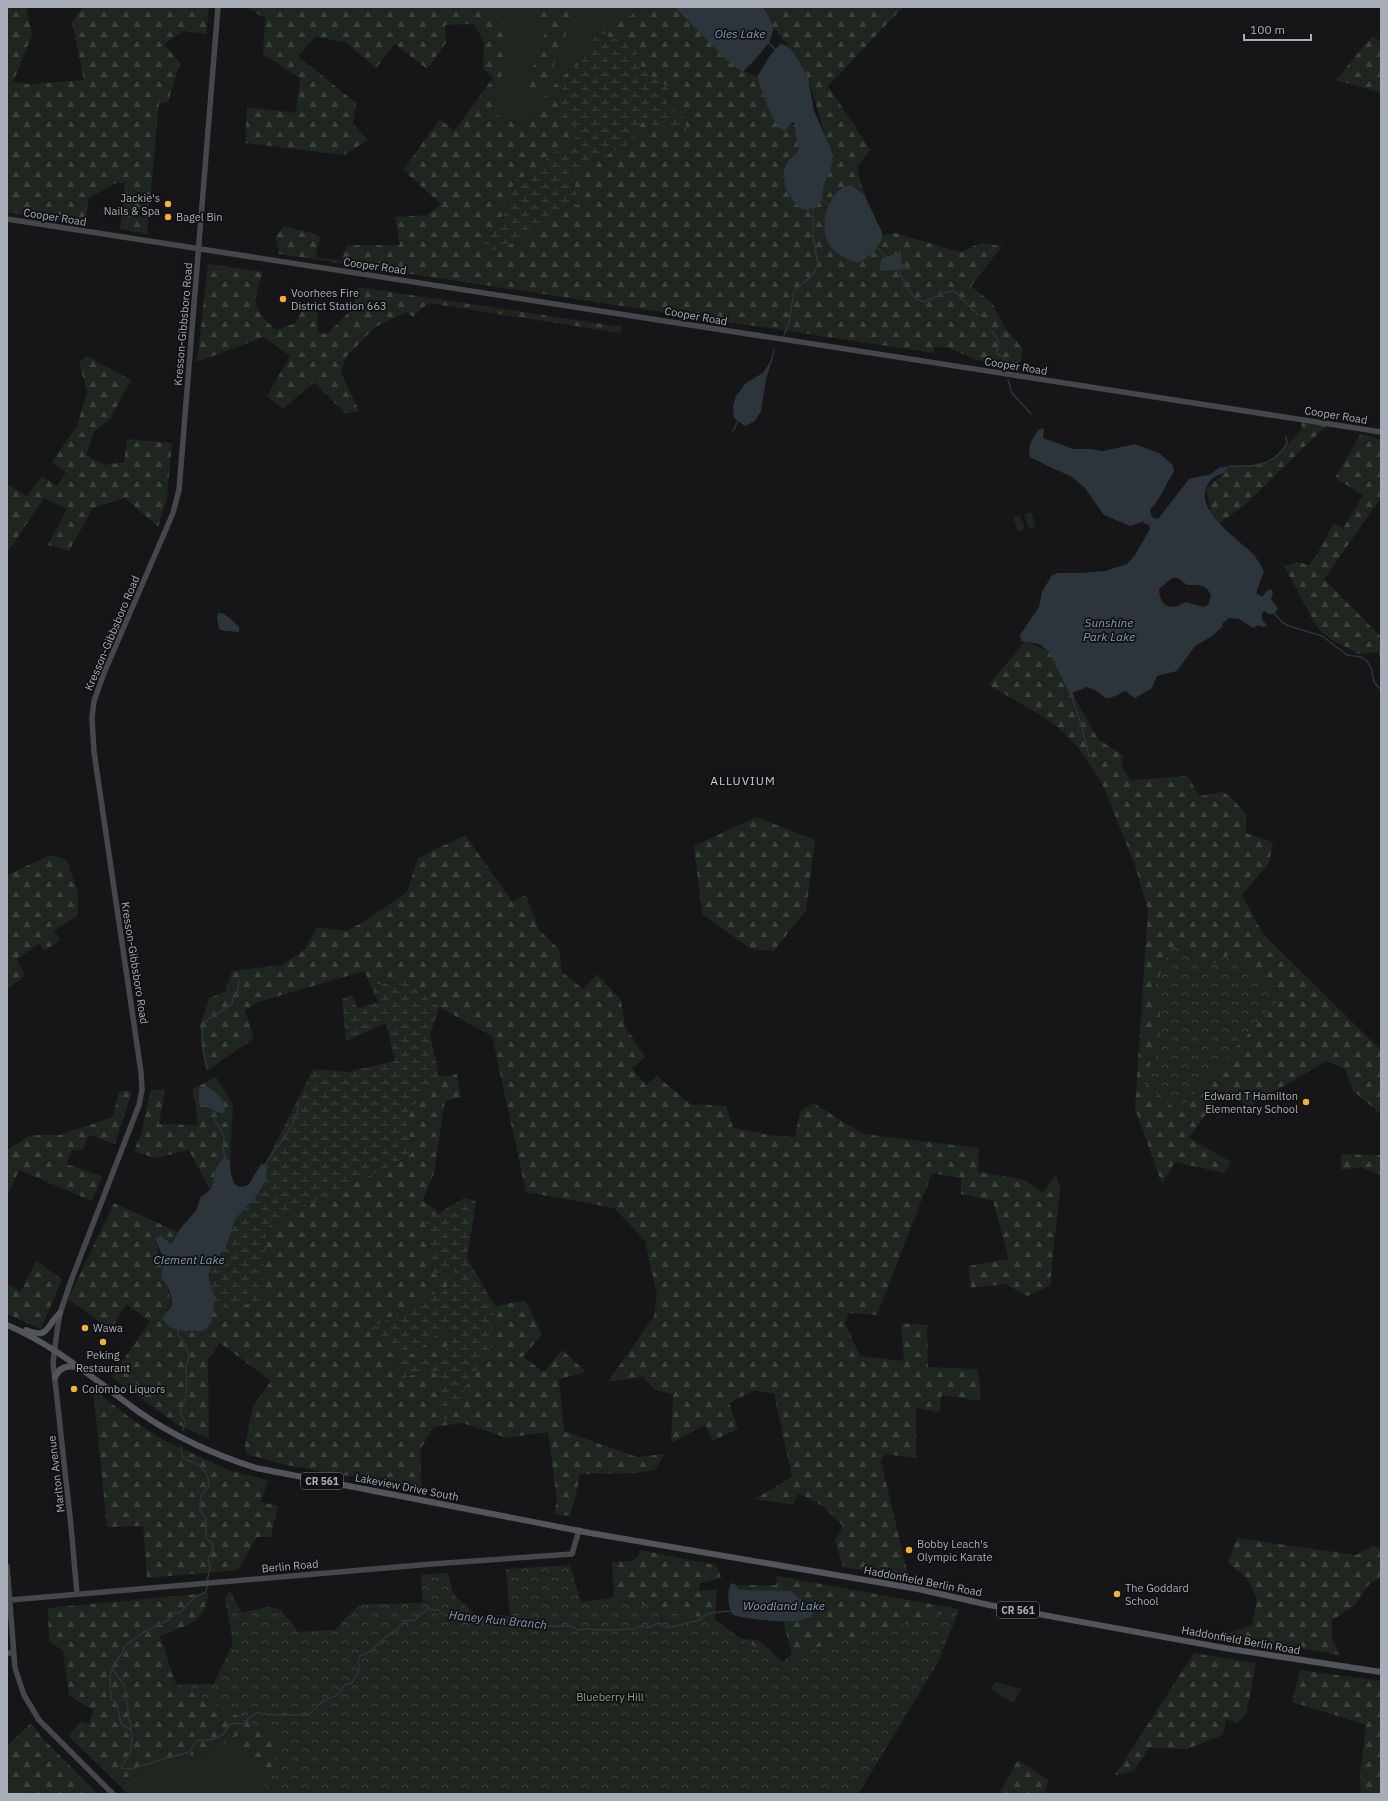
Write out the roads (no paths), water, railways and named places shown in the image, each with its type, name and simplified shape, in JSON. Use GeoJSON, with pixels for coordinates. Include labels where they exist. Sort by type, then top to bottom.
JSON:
{"type":"FeatureCollection","features":[{"type":"Feature","properties":{"kind":"main road"},"geometry":{"type":"LineString","coordinates":[[15,1328],[40,1334],[50,1326],[60,1313]]}},
{"type":"Feature","properties":{"kind":"main road","name":"Lakeview Drive South"},"geometry":{"type":"LineString","coordinates":[[7,1325],[55,1351],[164,1428],[231,1460],[274,1472],[579,1530]]}},
{"type":"Feature","properties":{"kind":"main road"},"geometry":{"type":"LineString","coordinates":[[55,1377],[61,1368],[69,1366],[77,1367]]}},
{"type":"Feature","properties":{"kind":"main road","name":"Haddonfield Berlin Road"},"geometry":{"type":"LineString","coordinates":[[579,1530],[918,1589],[989,1604],[1230,1649],[1381,1672]]}},
{"type":"Feature","properties":{"kind":"street","name":"Kresson-Gibbsboro Road"},"geometry":{"type":"LineString","coordinates":[[55,1351],[60,1313],[139,1106],[142,1090],[134,1018],[94,752],[92,718],[94,701],[104,673],[153,563],[178,499],[218,7]]}},
{"type":"Feature","properties":{"kind":"street","name":"Cooper Road"},"geometry":{"type":"LineString","coordinates":[[7,219],[199,250],[1380,430]]}},
{"type":"Feature","properties":{"kind":"street","name":"Marlton Avenue"},"geometry":{"type":"LineString","coordinates":[[55,1351],[55,1377],[72,1526],[76,1594]]}},
{"type":"Feature","properties":{"kind":"street","name":"Berlin Road"},"geometry":{"type":"LineString","coordinates":[[10,1600],[432,1564],[572,1554],[579,1530]]}},
{"type":"Feature","properties":{"kind":"street"},"geometry":{"type":"LineString","coordinates":[[7,1566],[14,1653],[20,1686],[30,1707],[39,1720],[113,1794]]}},
{"type":"Feature","properties":{"kind":"street"},"geometry":{"type":"LineString","coordinates":[[7,1653],[14,1653]]}},
{"type":"Feature","properties":{"kind":"water","name":"Oles Lake"},"geometry":{"type":"Polygon","coordinates":[[[675,7],[763,7],[773,27],[773,32],[763,50],[744,71],[741,71],[725,59],[675,7]]]}},
{"type":"Feature","properties":{"kind":"water"},"geometry":{"type":"Polygon","coordinates":[[[780,44],[787,46],[792,50],[808,77],[814,111],[830,147],[833,162],[824,185],[821,201],[816,207],[807,210],[799,207],[794,201],[786,188],[784,178],[787,163],[797,152],[799,147],[795,134],[796,124],[793,122],[785,131],[780,129],[769,111],[757,77],[769,57],[780,44]]]}},
{"type":"Feature","properties":{"kind":"water"},"geometry":{"type":"Polygon","coordinates":[[[851,185],[864,195],[882,232],[882,239],[873,253],[859,263],[843,257],[832,249],[826,239],[825,230],[827,210],[831,201],[836,193],[851,185]]]}},
{"type":"Feature","properties":{"kind":"water"},"geometry":{"type":"Polygon","coordinates":[[[901,250],[901,263],[913,269],[879,271],[882,258],[899,253],[901,250]]]}},
{"type":"Feature","properties":{"kind":"water"},"geometry":{"type":"Polygon","coordinates":[[[773,357],[766,379],[761,411],[755,421],[745,426],[734,418],[733,406],[736,396],[746,383],[763,373],[773,357]]]}},
{"type":"Feature","properties":{"kind":"water","name":"Sunshine Park Lake"},"geometry":{"type":"Polygon","coordinates":[[[1042,428],[1044,429],[1043,438],[1073,449],[1103,451],[1135,444],[1159,453],[1173,465],[1174,471],[1158,500],[1150,510],[1152,517],[1158,519],[1189,479],[1211,474],[1220,467],[1226,468],[1224,473],[1216,476],[1209,482],[1206,488],[1205,497],[1207,506],[1220,524],[1252,553],[1264,571],[1256,593],[1262,597],[1268,590],[1271,589],[1273,592],[1271,599],[1278,608],[1274,614],[1268,614],[1265,611],[1262,613],[1262,620],[1266,626],[1262,627],[1259,625],[1253,628],[1239,619],[1229,618],[1212,636],[1195,646],[1177,671],[1157,676],[1152,688],[1135,698],[1125,691],[1111,698],[1107,698],[1087,687],[1072,693],[1069,692],[1049,652],[1039,644],[1021,641],[1020,635],[1039,607],[1042,592],[1052,575],[1058,573],[1105,571],[1127,564],[1135,555],[1150,529],[1149,525],[1143,523],[1144,521],[1130,526],[1104,515],[1085,488],[1072,477],[1031,458],[1029,455],[1029,450],[1031,442],[1042,428]],[[1172,578],[1159,589],[1164,604],[1171,607],[1181,605],[1186,602],[1203,607],[1208,605],[1211,596],[1205,587],[1187,585],[1178,578],[1172,578]]]}},
{"type":"Feature","properties":{"kind":"water"},"geometry":{"type":"Polygon","coordinates":[[[218,613],[224,614],[239,627],[239,632],[219,629],[217,618],[218,613]]]}},
{"type":"Feature","properties":{"kind":"water"},"geometry":{"type":"Polygon","coordinates":[[[207,1086],[220,1096],[225,1108],[223,1114],[199,1104],[199,1089],[207,1086]]]}},
{"type":"Feature","properties":{"kind":"water","name":"Clement Lake"},"geometry":{"type":"Polygon","coordinates":[[[224,1157],[230,1160],[233,1180],[239,1186],[243,1187],[249,1184],[261,1164],[266,1165],[267,1172],[262,1188],[235,1219],[226,1247],[215,1260],[209,1272],[215,1299],[211,1323],[205,1330],[181,1331],[169,1327],[162,1318],[171,1307],[172,1299],[168,1287],[161,1277],[164,1259],[155,1239],[161,1235],[169,1243],[172,1243],[180,1229],[197,1209],[200,1198],[211,1189],[217,1166],[224,1157]]]}},
{"type":"Feature","properties":{"kind":"water","name":"Woodland Lake"},"geometry":{"type":"Polygon","coordinates":[[[732,1583],[735,1584],[739,1590],[790,1591],[811,1607],[813,1613],[808,1618],[788,1621],[763,1620],[733,1615],[728,1599],[730,1586],[732,1583]]]}},
{"type":"Feature","properties":{"kind":"waterway"},"geometry":{"type":"LineString","coordinates":[[767,41],[776,50]]}},
{"type":"Feature","properties":{"kind":"waterway"},"geometry":{"type":"LineString","coordinates":[[821,199],[829,205]]}},
{"type":"Feature","properties":{"kind":"waterway"},"geometry":{"type":"LineString","coordinates":[[784,335],[789,323],[794,291],[813,275],[818,264],[813,236],[813,208]]}},
{"type":"Feature","properties":{"kind":"waterway"},"geometry":{"type":"LineString","coordinates":[[875,246],[887,257]]}},
{"type":"Feature","properties":{"kind":"waterway"},"geometry":{"type":"LineString","coordinates":[[898,269],[911,293],[919,300],[924,302],[946,292],[954,291],[978,315]]}},
{"type":"Feature","properties":{"kind":"waterway"},"geometry":{"type":"LineString","coordinates":[[992,331],[999,342],[996,353],[1008,361],[1009,370]]}},
{"type":"Feature","properties":{"kind":"waterway"},"geometry":{"type":"LineString","coordinates":[[771,362],[774,350]]}},
{"type":"Feature","properties":{"kind":"waterway"},"geometry":{"type":"LineString","coordinates":[[1008,380],[1012,393],[1031,414]]}},
{"type":"Feature","properties":{"kind":"waterway"},"geometry":{"type":"LineString","coordinates":[[733,431],[739,419]]}},
{"type":"Feature","properties":{"kind":"waterway"},"geometry":{"type":"LineString","coordinates":[[1224,468],[1231,466],[1257,465],[1268,462],[1287,444],[1286,436]]}},
{"type":"Feature","properties":{"kind":"waterway"},"geometry":{"type":"LineString","coordinates":[[1273,612],[1282,622],[1289,626],[1322,636],[1347,655],[1361,657],[1367,661],[1371,668],[1374,682],[1381,690]]}},
{"type":"Feature","properties":{"kind":"waterway"},"geometry":{"type":"LineString","coordinates":[[1070,692],[1082,727],[1089,756]]}},
{"type":"Feature","properties":{"kind":"waterway"},"geometry":{"type":"LineString","coordinates":[[207,1069],[202,1044],[202,1026],[212,1016],[232,1004],[233,999],[237,994],[239,980]]}},
{"type":"Feature","properties":{"kind":"waterway"},"geometry":{"type":"LineString","coordinates":[[264,1166],[291,1126],[298,1110],[298,1101]]}},
{"type":"Feature","properties":{"kind":"waterway"},"geometry":{"type":"LineString","coordinates":[[213,1109],[214,1118],[224,1137],[223,1147],[225,1158]]}},
{"type":"Feature","properties":{"kind":"waterway"},"geometry":{"type":"LineString","coordinates":[[178,1330],[178,1335],[186,1347],[189,1358],[186,1365],[186,1395],[180,1412],[185,1422],[183,1430]]}},
{"type":"Feature","properties":{"kind":"waterway"},"geometry":{"type":"LineString","coordinates":[[181,1447],[183,1458],[201,1467],[206,1473],[209,1484],[209,1487],[201,1496],[200,1505],[200,1510],[206,1518],[206,1538],[212,1543],[213,1549],[208,1560],[210,1568],[207,1582]]}},
{"type":"Feature","properties":{"kind":"waterway"},"geometry":{"type":"LineString","coordinates":[[131,1730],[121,1724],[117,1704],[111,1699],[110,1675],[115,1662],[122,1654],[125,1646],[144,1632],[170,1619],[173,1612],[180,1613],[195,1597],[206,1592],[207,1586]]}},
{"type":"Feature","properties":{"kind":"waterway","name":"Haney Run Branch"},"geometry":{"type":"LineString","coordinates":[[113,1670],[124,1685],[132,1735],[131,1750],[121,1768],[130,1769],[189,1752],[198,1740],[209,1740],[223,1735],[229,1725],[236,1723],[243,1724],[252,1715],[257,1713],[308,1715],[323,1701],[336,1696],[345,1685],[352,1683],[360,1669],[358,1663],[360,1656],[370,1651],[389,1634],[399,1629],[399,1626],[403,1625],[403,1621],[415,1620],[427,1609],[438,1610],[444,1615],[512,1622],[530,1626],[570,1626],[578,1630],[634,1629],[641,1626],[648,1628],[658,1623],[666,1627],[671,1627],[700,1620],[708,1613],[730,1611]]}},
{"type":"Feature","properties":{"kind":"place","name":"Jackie's Nails & Spa"},"geometry":{"type":"Point","coordinates":[168,204]}},
{"type":"Feature","properties":{"kind":"place","name":"Bagel Bin"},"geometry":{"type":"Point","coordinates":[168,217]}},
{"type":"Feature","properties":{"kind":"place","name":"Voorhees Fire District Station 663"},"geometry":{"type":"Point","coordinates":[283,299]}},
{"type":"Feature","properties":{"kind":"place","name":"Edward T Hamilton Elementary School"},"geometry":{"type":"Point","coordinates":[1306,1102]}},
{"type":"Feature","properties":{"kind":"place","name":"Wawa"},"geometry":{"type":"Point","coordinates":[85,1328]}},
{"type":"Feature","properties":{"kind":"place","name":"Peking Restaurant"},"geometry":{"type":"Point","coordinates":[103,1342]}},
{"type":"Feature","properties":{"kind":"place","name":"Colombo Liquors"},"geometry":{"type":"Point","coordinates":[74,1389]}},
{"type":"Feature","properties":{"kind":"place","name":"Bobby Leach's Olympic Karate"},"geometry":{"type":"Point","coordinates":[909,1550]}},
{"type":"Feature","properties":{"kind":"place","name":"The Goddard School"},"geometry":{"type":"Point","coordinates":[1117,1594]}},
{"type":"Feature","properties":{"kind":"district","name":"ALLUVIUM"},"geometry":{"type":"Point","coordinates":[743,781]}},
{"type":"Feature","properties":{"kind":"park label","name":"Blueberry Hill"},"geometry":{"type":"Point","coordinates":[610,1697]}}]}
